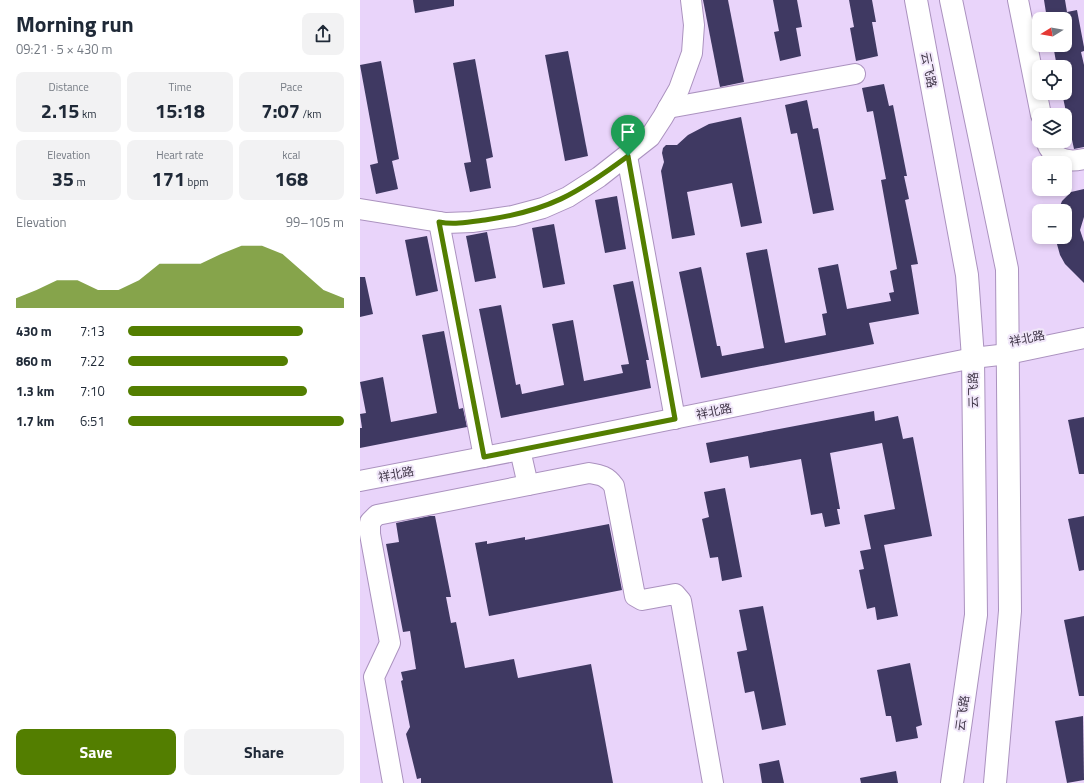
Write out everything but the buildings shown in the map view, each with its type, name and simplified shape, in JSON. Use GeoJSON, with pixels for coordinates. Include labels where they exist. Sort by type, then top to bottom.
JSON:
{"type":"FeatureCollection","features":[{"type":"Feature","properties":{"kind":"main road","name":"云飞路"},"geometry":{"type":"LineString","coordinates":[[916,0],[967,275],[973,358],[976,615],[952,783]]}},
{"type":"Feature","properties":{"kind":"main road"},"geometry":{"type":"LineString","coordinates":[[951,0],[1007,269],[1010,611],[994,783]]}},
{"type":"Feature","properties":{"kind":"street"},"geometry":{"type":"LineString","coordinates":[[360,209],[439,222],[472,222],[506,217],[543,208],[568,197],[599,178],[650,137],[679,89],[692,53],[694,25],[691,0]]}},
{"type":"Feature","properties":{"kind":"street"},"geometry":{"type":"LineString","coordinates":[[1018,0],[1040,108]]}},
{"type":"Feature","properties":{"kind":"street"},"geometry":{"type":"LineString","coordinates":[[668,108],[855,74]]}},
{"type":"Feature","properties":{"kind":"street"},"geometry":{"type":"LineString","coordinates":[[1049,148],[1057,157],[1066,160],[1084,159]]}},
{"type":"Feature","properties":{"kind":"street"},"geometry":{"type":"LineString","coordinates":[[628,156],[675,419]]}},
{"type":"Feature","properties":{"kind":"street"},"geometry":{"type":"LineString","coordinates":[[439,222],[484,457]]}},
{"type":"Feature","properties":{"kind":"street","name":"祥北路"},"geometry":{"type":"LineString","coordinates":[[360,481],[973,358],[1084,326]]}},
{"type":"Feature","properties":{"kind":"street","name":"祥北路"},"geometry":{"type":"LineString","coordinates":[[1008,347],[1084,338]]}},
{"type":"Feature","properties":{"kind":"street"},"geometry":{"type":"LineString","coordinates":[[520,450],[528,485]]}},
{"type":"Feature","properties":{"kind":"street"},"geometry":{"type":"LineString","coordinates":[[393,783],[374,677],[390,643],[370,534],[370,522],[377,515],[589,473],[609,479],[614,486],[636,596],[642,600],[675,594],[681,601],[713,783]]}},
{"type":"Feature","properties":{"kind":"route"},"geometry":{"type":"LineString","coordinates":[[628,156],[675,419],[484,457],[439,222],[472,222],[512,216],[543,208],[568,197],[599,178],[628,156]]}}]}
